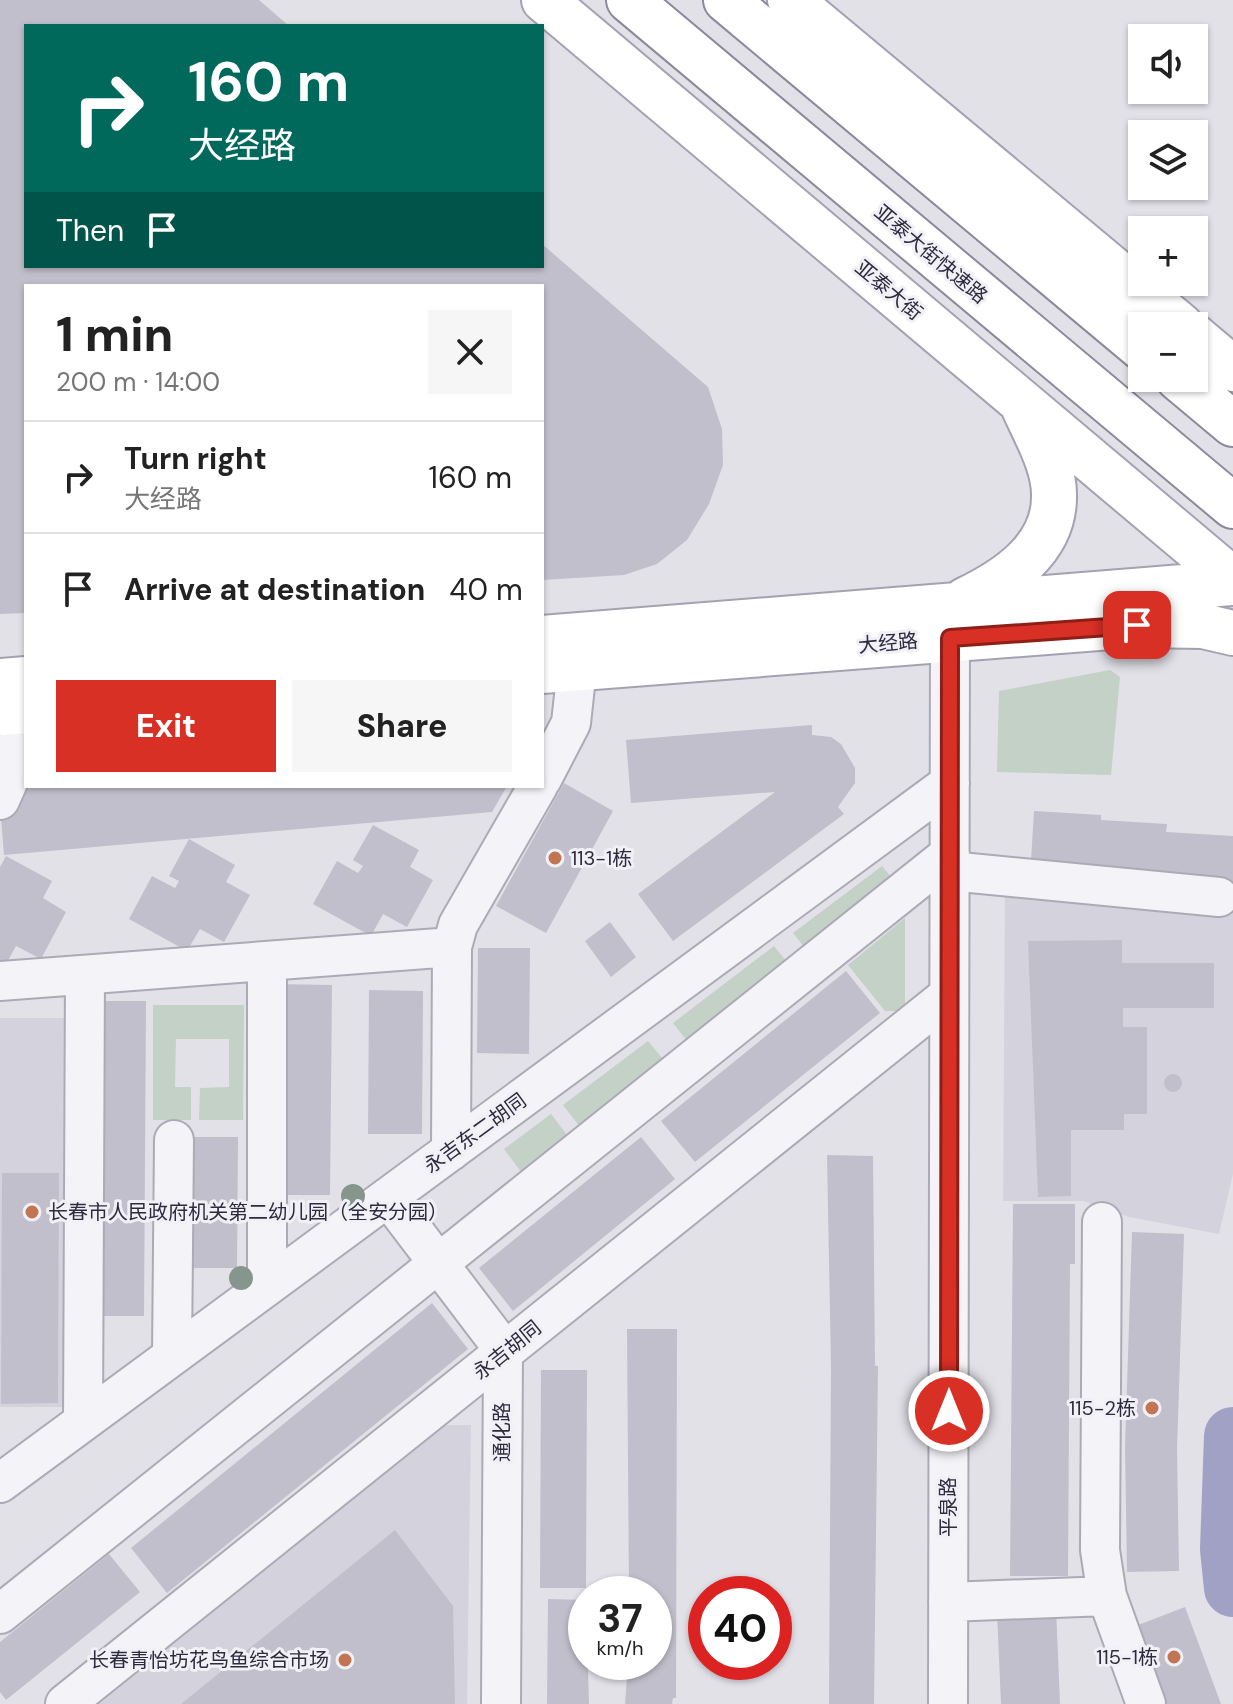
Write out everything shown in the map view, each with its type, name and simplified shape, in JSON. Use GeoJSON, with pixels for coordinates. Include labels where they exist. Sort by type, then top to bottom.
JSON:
{"type":"FeatureCollection","features":[{"type":"Feature","properties":{"kind":"main road","name":"亚泰大街"},"geometry":{"type":"LineString","coordinates":[[544,0],[1233,581]]}},
{"type":"Feature","properties":{"kind":"main road","name":"亚泰大街快速路"},"geometry":{"type":"LineString","coordinates":[[629,0],[1233,506]]}},
{"type":"Feature","properties":{"kind":"main road"},"geometry":{"type":"LineString","coordinates":[[726,0],[1128,336]]}},
{"type":"Feature","properties":{"kind":"main road"},"geometry":{"type":"LineString","coordinates":[[790,0],[1164,312]]}},
{"type":"Feature","properties":{"kind":"main road"},"geometry":{"type":"LineString","coordinates":[[1208,348],[1233,369]]}},
{"type":"Feature","properties":{"kind":"main road"},"geometry":{"type":"LineString","coordinates":[[1195,392],[1233,424]]}},
{"type":"Feature","properties":{"kind":"main road"},"geometry":{"type":"LineString","coordinates":[[953,621],[1030,557],[1046,530],[1054,497],[1050,469],[1022,402]]}},
{"type":"Feature","properties":{"kind":"main road","name":"大经路"},"geometry":{"type":"LineString","coordinates":[[560,669],[953,621],[1233,581]]}},
{"type":"Feature","properties":{"kind":"main road","name":"大经路"},"geometry":{"type":"LineString","coordinates":[[544,638],[953,621],[1203,626],[1233,633]]}},
{"type":"Feature","properties":{"kind":"street","name":"平泉路"},"geometry":{"type":"LineString","coordinates":[[948,1704],[953,621]]}},
{"type":"Feature","properties":{"kind":"street"},"geometry":{"type":"LineString","coordinates":[[544,775],[571,723],[560,669]]}},
{"type":"Feature","properties":{"kind":"street"},"geometry":{"type":"LineString","coordinates":[[0,800],[13,771],[15,699]]}},
{"type":"Feature","properties":{"kind":"street","name":"永吉东二胡同"},"geometry":{"type":"LineString","coordinates":[[0,1483],[950,783]]}},
{"type":"Feature","properties":{"kind":"street"},"geometry":{"type":"LineString","coordinates":[[451,1151],[452,947],[458,925],[537,788]]}},
{"type":"Feature","properties":{"kind":"street"},"geometry":{"type":"LineString","coordinates":[[0,1614],[438,1263],[950,863],[1219,897]]}},
{"type":"Feature","properties":{"kind":"street"},"geometry":{"type":"LineString","coordinates":[[0,981],[452,947]]}},
{"type":"Feature","properties":{"kind":"street"},"geometry":{"type":"LineString","coordinates":[[267,961],[267,1286]]}},
{"type":"Feature","properties":{"kind":"street"},"geometry":{"type":"LineString","coordinates":[[83,1421],[85,975]]}},
{"type":"Feature","properties":{"kind":"street","name":"永吉胡同"},"geometry":{"type":"LineString","coordinates":[[65,1704],[949,995]]}},
{"type":"Feature","properties":{"kind":"street"},"geometry":{"type":"LineString","coordinates":[[172,1356],[174,1140]]}},
{"type":"Feature","properties":{"kind":"street"},"geometry":{"type":"LineString","coordinates":[[388,1197],[495,1338],[503,1353]]}},
{"type":"Feature","properties":{"kind":"street"},"geometry":{"type":"LineString","coordinates":[[1102,1222],[1100,1550],[1107,1596],[1146,1704]]}},
{"type":"Feature","properties":{"kind":"street","name":"通化路"},"geometry":{"type":"LineString","coordinates":[[501,1704],[503,1353]]}},
{"type":"Feature","properties":{"kind":"street"},"geometry":{"type":"LineString","coordinates":[[948,1602],[1107,1596]]}},
{"type":"Feature","properties":{"kind":"shaded area"},"geometry":{"type":"Polygon","coordinates":[[[1110,670],[1120,677],[1111,775],[997,772],[999,691],[1110,670]]]}},
{"type":"Feature","properties":{"kind":"shaded area"},"geometry":{"type":"Polygon","coordinates":[[[882,866],[895,882],[808,952],[793,933],[882,866]]]}},
{"type":"Feature","properties":{"kind":"shaded area"},"geometry":{"type":"Polygon","coordinates":[[[1005,888],[1233,909],[1233,1174],[1219,1234],[1129,1217],[1083,1201],[1003,1201],[1005,888]]]}},
{"type":"Feature","properties":{"kind":"shaded area"},"geometry":{"type":"Polygon","coordinates":[[[905,918],[905,1011],[885,1011],[848,965],[905,918]]]}},
{"type":"Feature","properties":{"kind":"shaded area"},"geometry":{"type":"Polygon","coordinates":[[[774,946],[790,966],[690,1045],[673,1023],[774,946]]]}},
{"type":"Feature","properties":{"kind":"shaded area"},"geometry":{"type":"Polygon","coordinates":[[[153,1005],[244,1005],[243,1120],[199,1120],[200,1088],[229,1087],[229,1039],[176,1039],[175,1087],[191,1087],[191,1120],[153,1120],[153,1005]]]}},
{"type":"Feature","properties":{"kind":"shaded area","name":"长春市人民政府机关第二幼儿园（全安分园）"},"geometry":{"type":"Polygon","coordinates":[[[0,1018],[64,1018],[63,1407],[0,1407],[0,1018]]]}},
{"type":"Feature","properties":{"kind":"shaded area"},"geometry":{"type":"Polygon","coordinates":[[[648,1041],[667,1064],[583,1131],[563,1105],[648,1041]]]}},
{"type":"Feature","properties":{"kind":"shaded area"},"geometry":{"type":"Polygon","coordinates":[[[551,1114],[571,1140],[525,1177],[504,1149],[551,1114]]]}},
{"type":"Feature","properties":{"kind":"shaded area"},"geometry":{"type":"Polygon","coordinates":[[[442,1425],[471,1425],[467,1704],[98,1704],[442,1425]]]}},
{"type":"Feature","properties":{"kind":"building"},"geometry":{"type":"Polygon","coordinates":[[[0,0],[259,0],[287,24],[24,24],[24,268],[544,268],[544,246],[708,387],[722,429],[723,465],[709,504],[687,540],[657,564],[624,575],[544,580],[544,284],[24,284],[24,613],[0,614],[0,0]]]}},
{"type":"Feature","properties":{"kind":"building"},"geometry":{"type":"Polygon","coordinates":[[[812,725],[812,735],[831,737],[841,744],[855,768],[855,783],[838,807],[844,814],[673,941],[638,894],[775,792],[631,803],[626,740],[812,725]]]}},
{"type":"Feature","properties":{"kind":"building","name":"113-1栋"},"geometry":{"type":"Polygon","coordinates":[[[564,783],[613,811],[546,933],[496,906],[564,783]]]}},
{"type":"Feature","properties":{"kind":"building"},"geometry":{"type":"Polygon","coordinates":[[[506,788],[492,812],[4,855],[1,818],[19,789],[506,788]]]}},
{"type":"Feature","properties":{"kind":"building"},"geometry":{"type":"Polygon","coordinates":[[[1034,811],[1101,815],[1101,820],[1167,824],[1166,832],[1233,836],[1233,886],[1098,871],[1099,865],[1031,861],[1034,811]]]}},
{"type":"Feature","properties":{"kind":"building"},"geometry":{"type":"Polygon","coordinates":[[[373,825],[419,850],[410,867],[433,880],[407,927],[383,914],[371,936],[313,904],[337,861],[358,873],[363,866],[353,860],[373,825]]]}},
{"type":"Feature","properties":{"kind":"building"},"geometry":{"type":"Polygon","coordinates":[[[189,839],[235,865],[226,882],[250,895],[224,942],[200,929],[187,951],[129,919],[152,876],[175,888],[179,881],[169,876],[189,839]]]}},
{"type":"Feature","properties":{"kind":"building"},"geometry":{"type":"Polygon","coordinates":[[[6,856],[52,881],[43,898],[66,912],[41,959],[16,946],[4,968],[0,966],[0,867],[6,856]]]}},
{"type":"Feature","properties":{"kind":"building"},"geometry":{"type":"Polygon","coordinates":[[[610,922],[636,957],[611,977],[585,941],[610,922]]]}},
{"type":"Feature","properties":{"kind":"building"},"geometry":{"type":"Polygon","coordinates":[[[1122,940],[1122,963],[1214,963],[1214,1008],[1123,1008],[1123,1027],[1147,1027],[1147,1114],[1124,1114],[1124,1130],[1071,1130],[1071,1196],[1038,1197],[1028,941],[1122,940]]]}},
{"type":"Feature","properties":{"kind":"building"},"geometry":{"type":"Polygon","coordinates":[[[478,948],[530,948],[529,1054],[477,1053],[478,948]]]}},
{"type":"Feature","properties":{"kind":"building"},"geometry":{"type":"Polygon","coordinates":[[[846,971],[880,1013],[695,1162],[661,1121],[846,971]]]}},
{"type":"Feature","properties":{"kind":"building"},"geometry":{"type":"Polygon","coordinates":[[[276,984],[332,985],[330,1195],[274,1195],[276,984]]]}},
{"type":"Feature","properties":{"kind":"building"},"geometry":{"type":"Polygon","coordinates":[[[369,990],[423,991],[422,1134],[368,1134],[369,990]]]}},
{"type":"Feature","properties":{"kind":"building"},"geometry":{"type":"Polygon","coordinates":[[[90,1001],[146,1001],[144,1316],[89,1316],[90,1001]]]}},
{"type":"Feature","properties":{"kind":"building"},"geometry":{"type":"Polygon","coordinates":[[[1173,1074],[1182,1083],[1173,1092],[1164,1083],[1173,1074]]]}},
{"type":"Feature","properties":{"kind":"building"},"geometry":{"type":"Polygon","coordinates":[[[186,1137],[238,1137],[237,1268],[185,1268],[186,1137]]]}},
{"type":"Feature","properties":{"kind":"building"},"geometry":{"type":"Polygon","coordinates":[[[641,1137],[675,1179],[513,1311],[479,1268],[641,1137]]]}},
{"type":"Feature","properties":{"kind":"building"},"geometry":{"type":"Polygon","coordinates":[[[827,1155],[873,1156],[875,1366],[878,1366],[874,1704],[829,1704],[831,1366],[827,1155]]]}},
{"type":"Feature","properties":{"kind":"building"},"geometry":{"type":"Polygon","coordinates":[[[2,1173],[59,1173],[58,1403],[1,1404],[2,1173]]]}},
{"type":"Feature","properties":{"kind":"building"},"geometry":{"type":"Polygon","coordinates":[[[1013,1204],[1075,1204],[1075,1264],[1070,1264],[1068,1576],[1010,1576],[1013,1204]]]}},
{"type":"Feature","properties":{"kind":"building","name":"115-2栋"},"geometry":{"type":"Polygon","coordinates":[[[1132,1232],[1184,1234],[1177,1449],[1179,1571],[1127,1572],[1125,1447],[1132,1232]]]}},
{"type":"Feature","properties":{"kind":"building"},"geometry":{"type":"Polygon","coordinates":[[[432,1303],[468,1349],[167,1593],[131,1548],[432,1303]]]}},
{"type":"Feature","properties":{"kind":"building"},"geometry":{"type":"Polygon","coordinates":[[[627,1329],[677,1329],[676,1698],[673,1698],[672,1704],[625,1704],[627,1680],[672,1680],[672,1576],[629,1576],[627,1329]]]}},
{"type":"Feature","properties":{"kind":"building"},"geometry":{"type":"Polygon","coordinates":[[[541,1370],[587,1370],[586,1576],[568,1576],[568,1588],[540,1588],[541,1370]]]}},
{"type":"Feature","properties":{"kind":"building","name":"长春青怡坊花鸟鱼综合市场"},"geometry":{"type":"Polygon","coordinates":[[[395,1530],[453,1606],[455,1704],[181,1704],[395,1530]]]}},
{"type":"Feature","properties":{"kind":"building"},"geometry":{"type":"Polygon","coordinates":[[[109,1554],[140,1592],[6,1700],[0,1692],[0,1642],[109,1554]]]}},
{"type":"Feature","properties":{"kind":"building"},"geometry":{"type":"Polygon","coordinates":[[[548,1599],[568,1600],[568,1680],[588,1680],[589,1704],[547,1704],[548,1599]]]}},
{"type":"Feature","properties":{"kind":"building","name":"115-1栋"},"geometry":{"type":"Polygon","coordinates":[[[1185,1607],[1221,1704],[1162,1704],[1133,1627],[1185,1607]]]}},
{"type":"Feature","properties":{"kind":"building"},"geometry":{"type":"Polygon","coordinates":[[[1056,1608],[1060,1704],[1001,1704],[997,1611],[1056,1608]]]}},
{"type":"Feature","properties":{"kind":"waterway"},"geometry":{"type":"LineString","coordinates":[[1233,1436],[1229,1549],[1233,1588]]}},
{"type":"Feature","properties":{"kind":"place","name":"113-1栋"},"geometry":{"type":"Point","coordinates":[555,858]}},
{"type":"Feature","properties":{"kind":"place","name":"长春市人民政府机关第二幼儿园（全安分园）"},"geometry":{"type":"Point","coordinates":[32,1212]}},
{"type":"Feature","properties":{"kind":"place","name":"115-2栋"},"geometry":{"type":"Point","coordinates":[1152,1408]}},
{"type":"Feature","properties":{"kind":"place","name":"115-1栋"},"geometry":{"type":"Point","coordinates":[1174,1657]}},
{"type":"Feature","properties":{"kind":"place","name":"长春青怡坊花鸟鱼综合市场"},"geometry":{"type":"Point","coordinates":[345,1660]}},
{"type":"Feature","properties":{"kind":"route"},"geometry":{"type":"LineString","coordinates":[[949,1411],[950,638],[1137,625]]}}]}
